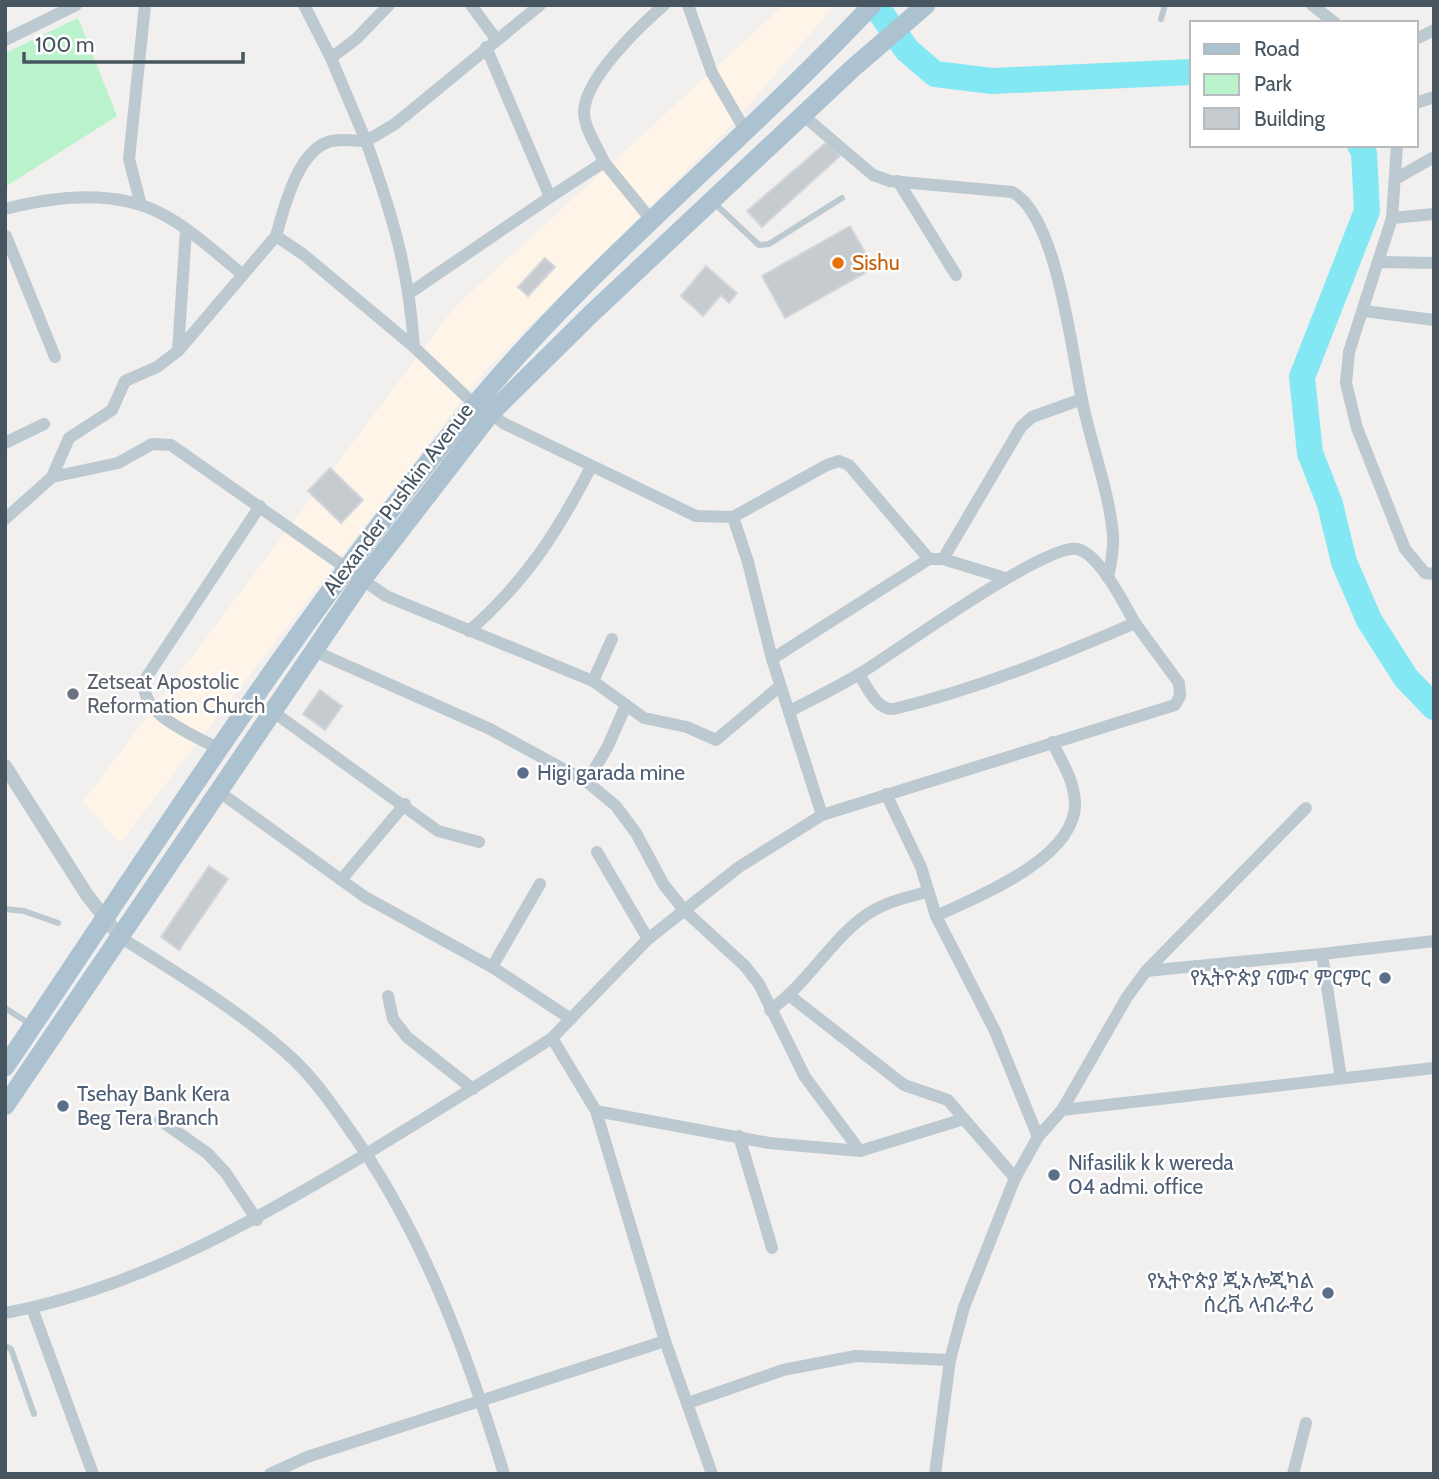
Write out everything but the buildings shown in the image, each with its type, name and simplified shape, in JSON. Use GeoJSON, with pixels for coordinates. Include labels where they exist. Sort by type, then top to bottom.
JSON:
{"type":"FeatureCollection","features":[{"type":"Feature","properties":{"kind":"main road","name":"Alexander Pushkin Avenue"},"geometry":{"type":"LineString","coordinates":[[5,1067],[107,919],[244,711],[483,409],[575,298],[872,5]]}},
{"type":"Feature","properties":{"kind":"main road","name":"Alexander Pushkin Avenue"},"geometry":{"type":"LineString","coordinates":[[483,409],[591,314],[805,117],[853,68],[920,9]]}},
{"type":"Feature","properties":{"kind":"main road","name":"Alexander Pushkin Avenue"},"geometry":{"type":"LineString","coordinates":[[5,1106],[314,651],[355,574]]}},
{"type":"Feature","properties":{"kind":"main road"},"geometry":{"type":"LineString","coordinates":[[244,711],[267,718]]}},
{"type":"Feature","properties":{"kind":"street"},"geometry":{"type":"LineString","coordinates":[[5,40],[76,5]]}},
{"type":"Feature","properties":{"kind":"street"},"geometry":{"type":"LineString","coordinates":[[141,205],[128,159],[145,5]]}},
{"type":"Feature","properties":{"kind":"street"},"geometry":{"type":"LineString","coordinates":[[331,58],[356,39],[389,5]]}},
{"type":"Feature","properties":{"kind":"street"},"geometry":{"type":"LineString","coordinates":[[471,5],[491,43],[550,197]]}},
{"type":"Feature","properties":{"kind":"street"},"geometry":{"type":"LineString","coordinates":[[5,519],[52,477],[69,438],[112,410],[125,381],[157,367],[178,351],[276,236],[290,187],[303,165],[323,143],[335,140],[366,141],[395,124],[540,5]]}},
{"type":"Feature","properties":{"kind":"street"},"geometry":{"type":"LineString","coordinates":[[653,222],[604,162],[586,121],[587,99],[609,60],[664,5]]}},
{"type":"Feature","properties":{"kind":"street"},"geometry":{"type":"LineString","coordinates":[[688,5],[712,73],[745,130]]}},
{"type":"Feature","properties":{"kind":"street"},"geometry":{"type":"LineString","coordinates":[[1312,5],[1332,21]]}},
{"type":"Feature","properties":{"kind":"street"},"geometry":{"type":"LineString","coordinates":[[303,6],[331,58],[391,210],[411,292],[414,347]]}},
{"type":"Feature","properties":{"kind":"street"},"geometry":{"type":"LineString","coordinates":[[1418,38],[1434,30]]}},
{"type":"Feature","properties":{"kind":"street"},"geometry":{"type":"LineString","coordinates":[[805,117],[873,175],[898,181],[1012,192],[1023,199],[1041,232],[1067,315],[1082,399],[1114,538],[1108,578]]}},
{"type":"Feature","properties":{"kind":"street"},"geometry":{"type":"LineString","coordinates":[[1396,147],[1397,178],[1392,218],[1349,352],[1346,383],[1357,428],[1405,549],[1425,573],[1434,574]]}},
{"type":"Feature","properties":{"kind":"street"},"geometry":{"type":"LineString","coordinates":[[1397,178],[1434,157]]}},
{"type":"Feature","properties":{"kind":"street"},"geometry":{"type":"LineString","coordinates":[[411,292],[604,162]]}},
{"type":"Feature","properties":{"kind":"street"},"geometry":{"type":"LineString","coordinates":[[898,181],[956,275]]}},
{"type":"Feature","properties":{"kind":"street"},"geometry":{"type":"LineString","coordinates":[[5,209],[63,196],[141,205],[164,215],[186,230],[242,274]]}},
{"type":"Feature","properties":{"kind":"street"},"geometry":{"type":"LineString","coordinates":[[1392,218],[1434,214]]}},
{"type":"Feature","properties":{"kind":"street"},"geometry":{"type":"LineString","coordinates":[[178,351],[186,230]]}},
{"type":"Feature","properties":{"kind":"street"},"geometry":{"type":"LineString","coordinates":[[6,236],[55,357]]}},
{"type":"Feature","properties":{"kind":"street"},"geometry":{"type":"LineString","coordinates":[[276,236],[304,255],[483,409],[503,423],[591,467],[696,516],[733,517],[839,461],[849,465],[936,559],[1005,578]]}},
{"type":"Feature","properties":{"kind":"street"},"geometry":{"type":"LineString","coordinates":[[1380,262],[1434,263]]}},
{"type":"Feature","properties":{"kind":"street"},"geometry":{"type":"LineString","coordinates":[[1364,311],[1434,320]]}},
{"type":"Feature","properties":{"kind":"street"},"geometry":{"type":"LineString","coordinates":[[772,659],[936,559],[1021,426],[1032,417],[1082,399]]}},
{"type":"Feature","properties":{"kind":"street"},"geometry":{"type":"LineString","coordinates":[[5,443],[44,424]]}},
{"type":"Feature","properties":{"kind":"street"},"geometry":{"type":"LineString","coordinates":[[52,477],[118,463],[152,444],[171,445],[386,596],[593,681],[626,705],[656,722],[687,727],[716,740],[780,685]]}},
{"type":"Feature","properties":{"kind":"street"},"geometry":{"type":"LineString","coordinates":[[469,631],[523,580],[569,511],[591,467]]}},
{"type":"Feature","properties":{"kind":"street"},"geometry":{"type":"LineString","coordinates":[[219,748],[173,723],[148,703],[143,694],[144,681],[260,506]]}},
{"type":"Feature","properties":{"kind":"street"},"geometry":{"type":"LineString","coordinates":[[733,517],[748,562],[772,659],[822,815]]}},
{"type":"Feature","properties":{"kind":"street"},"geometry":{"type":"LineString","coordinates":[[5,1313],[32,1308],[135,1276],[257,1220],[473,1089],[552,1038],[648,939],[684,910],[740,867],[822,815],[1052,741],[1175,705],[1180,696],[1179,683],[1135,623],[1108,578],[1087,552],[1069,548],[1005,578],[859,674],[790,711]]}},
{"type":"Feature","properties":{"kind":"street"},"geometry":{"type":"LineString","coordinates":[[859,674],[880,705],[887,710],[894,709],[958,694],[1003,678],[1135,623]]}},
{"type":"Feature","properties":{"kind":"street"},"geometry":{"type":"LineString","coordinates":[[593,681],[612,639]]}},
{"type":"Feature","properties":{"kind":"street"},"geometry":{"type":"LineString","coordinates":[[314,651],[491,729],[587,782],[622,815],[636,833],[654,872],[684,910],[745,966],[759,984],[805,1077],[860,1151]]}},
{"type":"Feature","properties":{"kind":"street"},"geometry":{"type":"LineString","coordinates":[[587,782],[608,746],[626,705]]}},
{"type":"Feature","properties":{"kind":"street"},"geometry":{"type":"LineString","coordinates":[[267,718],[405,804],[438,831],[479,842]]}},
{"type":"Feature","properties":{"kind":"street"},"geometry":{"type":"LineString","coordinates":[[936,916],[1029,871],[1053,848],[1069,824],[1075,804],[1073,786],[1052,741]]}},
{"type":"Feature","properties":{"kind":"street"},"geometry":{"type":"LineString","coordinates":[[5,766],[87,895],[120,937],[219,1001],[296,1062],[323,1092],[367,1153],[401,1208],[443,1300],[482,1400],[504,1474]]}},
{"type":"Feature","properties":{"kind":"street"},"geometry":{"type":"LineString","coordinates":[[218,791],[365,897],[492,967],[571,1019]]}},
{"type":"Feature","properties":{"kind":"street"},"geometry":{"type":"LineString","coordinates":[[886,794],[921,867],[936,916],[995,1031],[1038,1137]]}},
{"type":"Feature","properties":{"kind":"street"},"geometry":{"type":"LineString","coordinates":[[341,880],[405,804]]}},
{"type":"Feature","properties":{"kind":"street"},"geometry":{"type":"LineString","coordinates":[[936,1474],[950,1360],[964,1307],[1015,1178],[1038,1137],[1062,1110],[1127,997],[1146,971],[1306,808]]}},
{"type":"Feature","properties":{"kind":"street"},"geometry":{"type":"LineString","coordinates":[[597,852],[648,939]]}},
{"type":"Feature","properties":{"kind":"street"},"geometry":{"type":"LineString","coordinates":[[492,967],[540,884]]}},
{"type":"Feature","properties":{"kind":"street"},"geometry":{"type":"LineString","coordinates":[[770,1010],[790,996],[861,918],[885,904],[927,892]]}},
{"type":"Feature","properties":{"kind":"street"},"geometry":{"type":"LineString","coordinates":[[1146,971],[1434,941]]}},
{"type":"Feature","properties":{"kind":"street"},"geometry":{"type":"LineString","coordinates":[[1322,954],[1341,1077]]}},
{"type":"Feature","properties":{"kind":"street"},"geometry":{"type":"LineString","coordinates":[[388,996],[393,1019],[407,1037],[473,1089]]}},
{"type":"Feature","properties":{"kind":"street"},"geometry":{"type":"LineString","coordinates":[[790,996],[904,1085],[948,1100],[1015,1178]]}},
{"type":"Feature","properties":{"kind":"street"},"geometry":{"type":"LineString","coordinates":[[552,1038],[596,1111],[665,1342],[712,1474]]}},
{"type":"Feature","properties":{"kind":"street"},"geometry":{"type":"LineString","coordinates":[[1062,1110],[1434,1068]]}},
{"type":"Feature","properties":{"kind":"street"},"geometry":{"type":"LineString","coordinates":[[596,1111],[811,1149],[860,1151],[964,1119]]}},
{"type":"Feature","properties":{"kind":"street"},"geometry":{"type":"LineString","coordinates":[[160,1120],[207,1153],[225,1172],[257,1220]]}},
{"type":"Feature","properties":{"kind":"street"},"geometry":{"type":"LineString","coordinates":[[739,1136],[772,1248]]}},
{"type":"Feature","properties":{"kind":"street"},"geometry":{"type":"LineString","coordinates":[[32,1308],[93,1474]]}},
{"type":"Feature","properties":{"kind":"street"},"geometry":{"type":"LineString","coordinates":[[270,1474],[307,1457],[665,1342]]}},
{"type":"Feature","properties":{"kind":"street"},"geometry":{"type":"LineString","coordinates":[[688,1403],[783,1370],[856,1356],[950,1360]]}},
{"type":"Feature","properties":{"kind":"street"},"geometry":{"type":"LineString","coordinates":[[1293,1474],[1306,1423]]}},
{"type":"Feature","properties":{"kind":"lane"},"geometry":{"type":"LineString","coordinates":[[1161,19],[1165,5]]}},
{"type":"Feature","properties":{"kind":"lane"},"geometry":{"type":"LineString","coordinates":[[712,201],[760,245],[769,244],[842,198]]}},
{"type":"Feature","properties":{"kind":"lane"},"geometry":{"type":"LineString","coordinates":[[5,909],[24,911],[58,923]]}},
{"type":"Feature","properties":{"kind":"lane"},"geometry":{"type":"LineString","coordinates":[[5,1008],[33,1026]]}},
{"type":"Feature","properties":{"kind":"lane"},"geometry":{"type":"LineString","coordinates":[[5,1346],[11,1349],[34,1414]]}},
{"type":"Feature","properties":{"kind":"shaded area"},"geometry":{"type":"Polygon","coordinates":[[[784,5],[835,5],[725,132],[485,370],[120,843],[83,802],[454,308],[784,5]]]}},
{"type":"Feature","properties":{"kind":"green space"},"geometry":{"type":"Polygon","coordinates":[[[78,18],[117,116],[5,187],[5,53],[78,18]]]}},
{"type":"Feature","properties":{"kind":"waterway"},"geometry":{"type":"LineString","coordinates":[[875,5],[907,50],[935,74],[992,81],[1190,72]]}},
{"type":"Feature","properties":{"kind":"waterway"},"geometry":{"type":"LineString","coordinates":[[1361,147],[1364,153],[1367,211],[1302,377],[1310,453],[1330,504],[1344,562],[1369,620],[1406,678],[1434,707]]}},
{"type":"Feature","properties":{"kind":"place","name":"Sishu"},"geometry":{"type":"Point","coordinates":[838,263]}},
{"type":"Feature","properties":{"kind":"place","name":"Zetseat Apostolic Reformation Church"},"geometry":{"type":"Point","coordinates":[73,694]}},
{"type":"Feature","properties":{"kind":"place","name":"Higi garada mine"},"geometry":{"type":"Point","coordinates":[523,773]}},
{"type":"Feature","properties":{"kind":"place","name":"የኢትዮጵያ ናሙና ምርምር"},"geometry":{"type":"Point","coordinates":[1385,978]}},
{"type":"Feature","properties":{"kind":"place","name":"Tsehay Bank Kera Beg Tera Branch"},"geometry":{"type":"Point","coordinates":[63,1106]}},
{"type":"Feature","properties":{"kind":"place","name":"Nifasilik k k wereda 04 admi. office"},"geometry":{"type":"Point","coordinates":[1054,1175]}},
{"type":"Feature","properties":{"kind":"place","name":"የኢትዮጵያ ጂኦሎጂካል ሰረቬ ላብራቶሪ"},"geometry":{"type":"Point","coordinates":[1328,1293]}}]}
